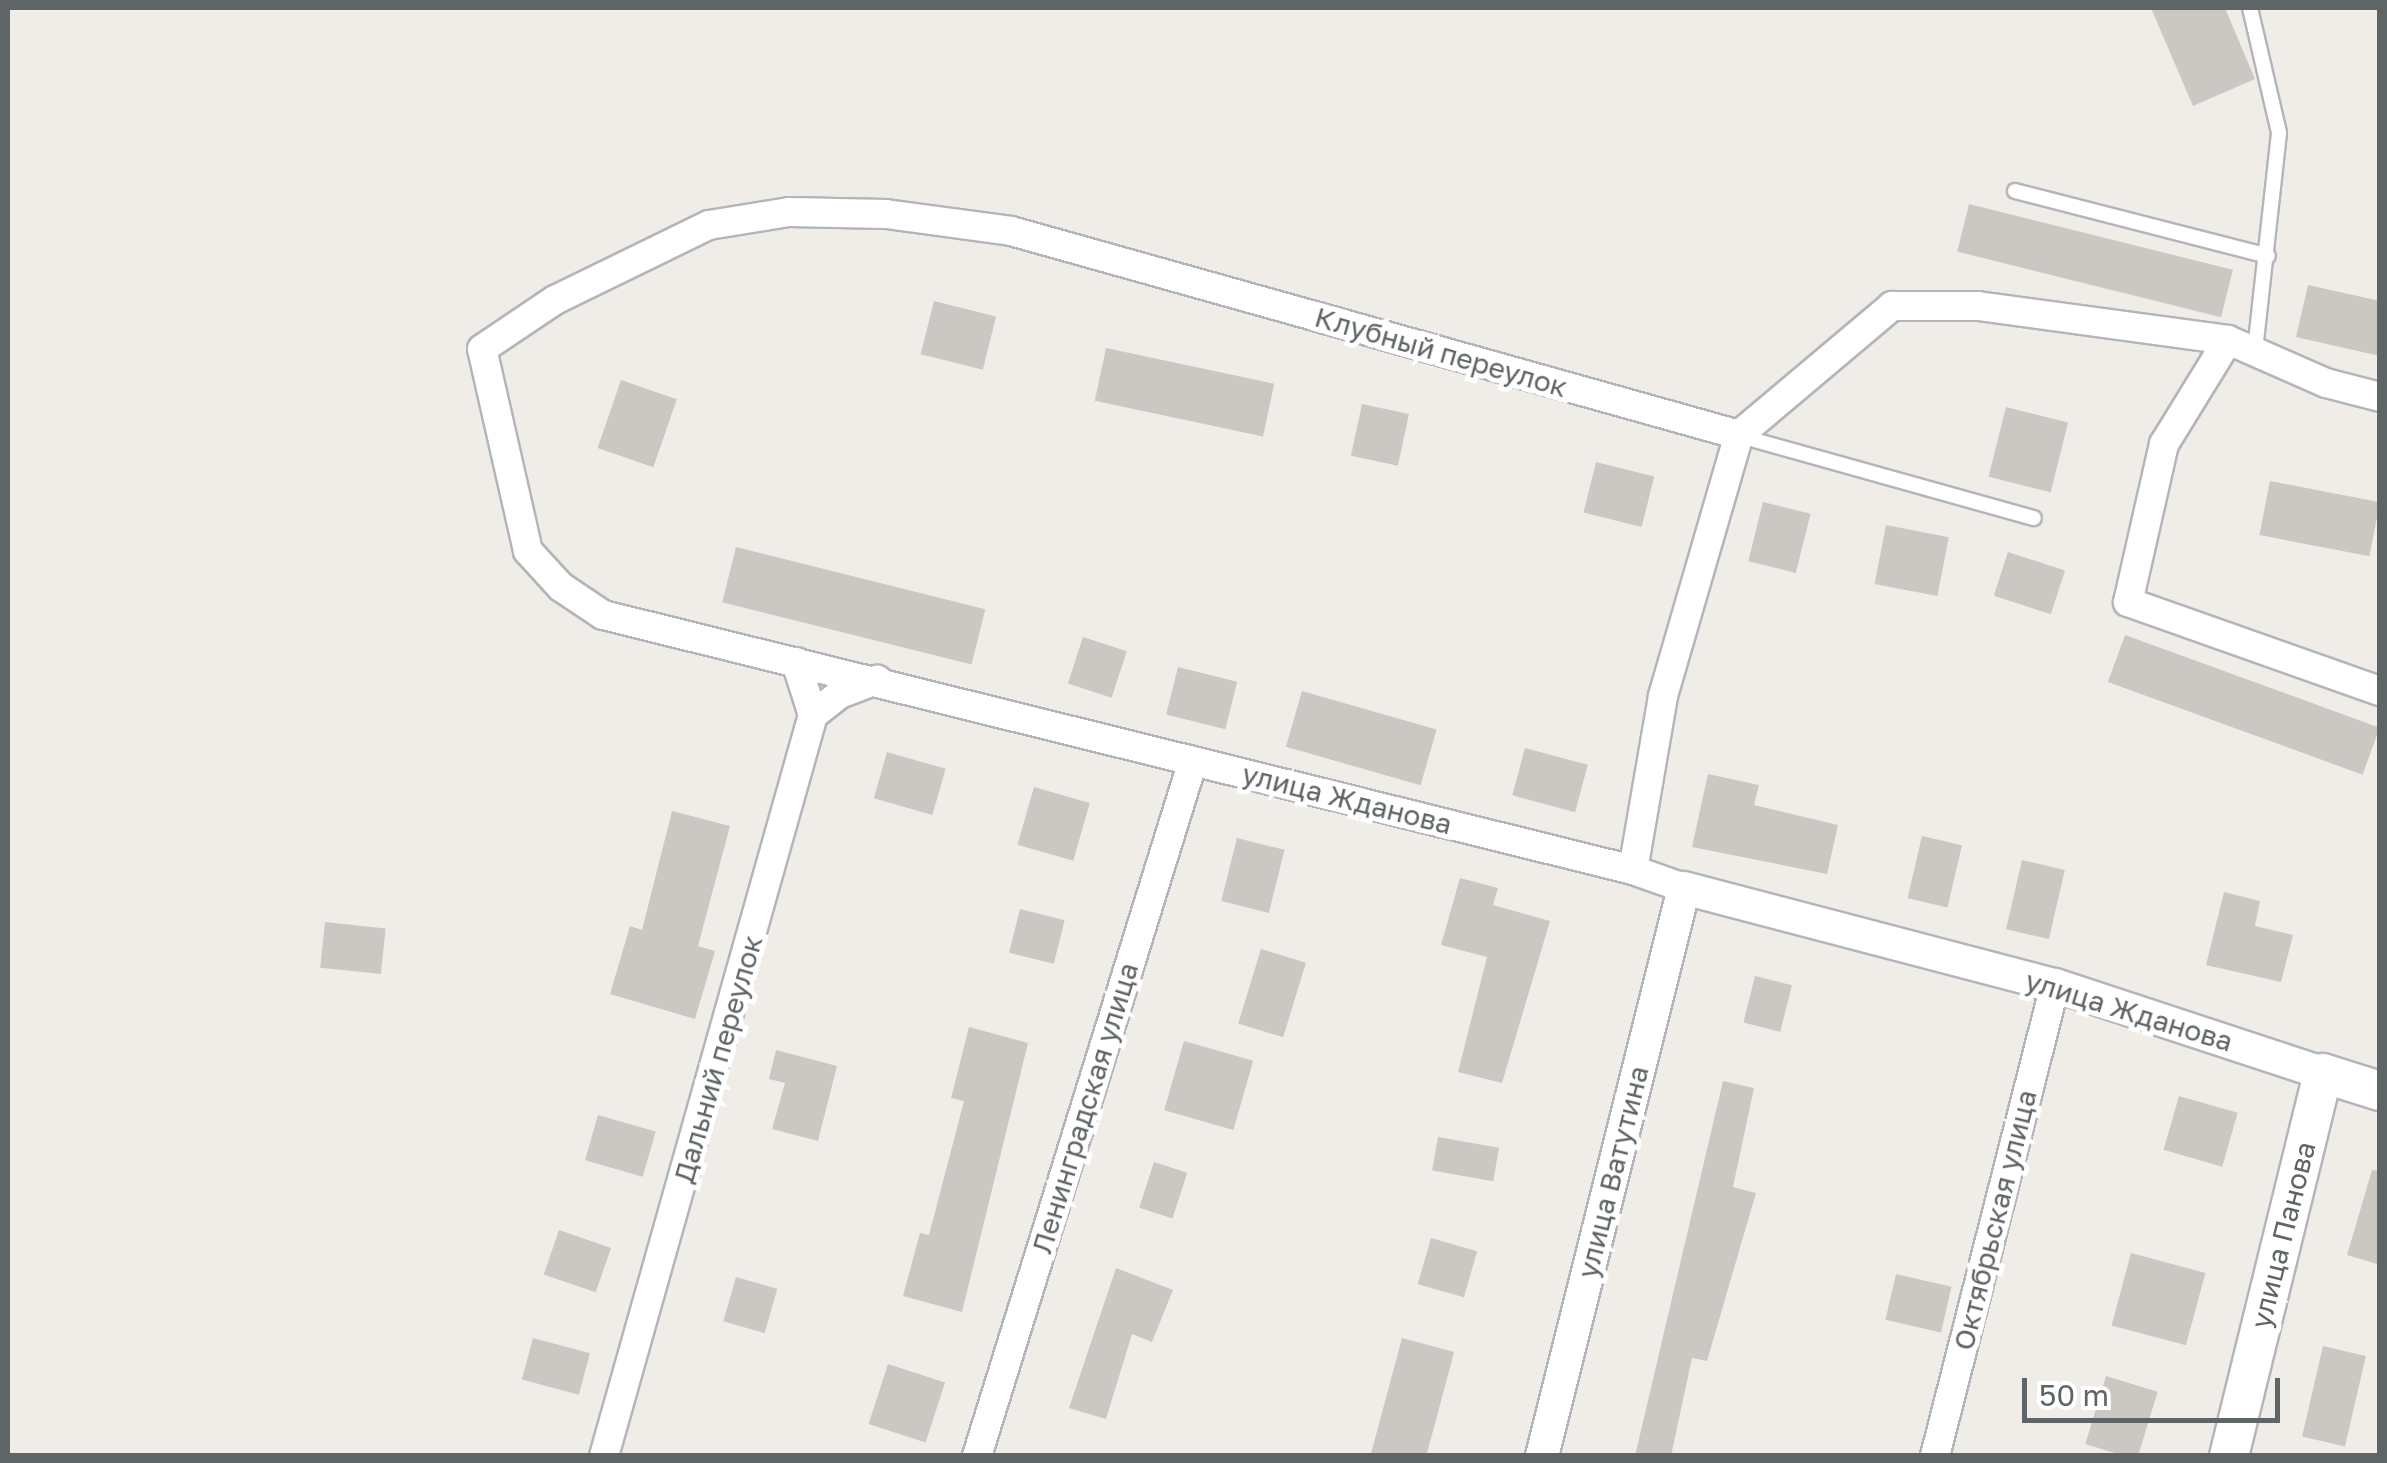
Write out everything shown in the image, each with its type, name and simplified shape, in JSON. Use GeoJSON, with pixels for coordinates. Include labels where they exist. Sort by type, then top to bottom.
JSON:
{"type":"FeatureCollection","features":[{"type":"Feature","properties":{"kind":"main road","name":"улица Жданова"},"geometry":{"type":"LineString","coordinates":[[2323,1072],[2380,1091]]}},
{"type":"Feature","properties":{"kind":"main road","name":"улица Панова"},"geometry":{"type":"LineString","coordinates":[[2229,1456],[2323,1072]]}},
{"type":"Feature","properties":{"kind":"street","name":"Клубный переулок"},"geometry":{"type":"LineString","coordinates":[[482,349],[554,300],[709,225],[789,212],[886,214],[1011,231],[1739,436]]}},
{"type":"Feature","properties":{"kind":"street"},"geometry":{"type":"LineString","coordinates":[[1634,870],[1663,696],[1739,436],[1892,306],[1978,306],[2228,340],[2380,396]]}},
{"type":"Feature","properties":{"kind":"street"},"geometry":{"type":"LineString","coordinates":[[2228,340],[2164,444],[2128,602],[2380,691]]}},
{"type":"Feature","properties":{"kind":"street","name":"улица Жданова"},"geometry":{"type":"LineString","coordinates":[[482,349],[528,551],[560,587],[603,615],[879,680],[1634,870],[1684,888],[2055,985],[2323,1072]]}},
{"type":"Feature","properties":{"kind":"street"},"geometry":{"type":"LineString","coordinates":[[796,662],[813,715],[840,694],[879,680]]}},
{"type":"Feature","properties":{"kind":"street","name":"Дальний переулок"},"geometry":{"type":"LineString","coordinates":[[604,1456],[813,715]]}},
{"type":"Feature","properties":{"kind":"street","name":"Ленинградская улица"},"geometry":{"type":"LineString","coordinates":[[977,1456],[1193,762]]}},
{"type":"Feature","properties":{"kind":"street","name":"улица Ватутина"},"geometry":{"type":"LineString","coordinates":[[1542,1456],[1684,888]]}},
{"type":"Feature","properties":{"kind":"street","name":"Октябрьская улица"},"geometry":{"type":"LineString","coordinates":[[1935,1456],[2055,985]]}},
{"type":"Feature","properties":{"kind":"lane"},"geometry":{"type":"LineString","coordinates":[[2250,8],[2278,133],[2255,352]]}},
{"type":"Feature","properties":{"kind":"lane"},"geometry":{"type":"LineString","coordinates":[[2015,191],[2268,256]]}},
{"type":"Feature","properties":{"kind":"lane"},"geometry":{"type":"LineString","coordinates":[[1739,436],[2034,518]]}},
{"type":"Feature","properties":{"kind":"building"},"geometry":{"type":"Polygon","coordinates":[[[2151,8],[2225,8],[2255,79],[2193,106],[2151,8]]]}},
{"type":"Feature","properties":{"kind":"building"},"geometry":{"type":"Polygon","coordinates":[[[1969,204],[2233,270],[2221,317],[1957,252],[1969,204]]]}},
{"type":"Feature","properties":{"kind":"building"},"geometry":{"type":"Polygon","coordinates":[[[2308,285],[2380,301],[2380,356],[2296,337],[2308,285]]]}},
{"type":"Feature","properties":{"kind":"building"},"geometry":{"type":"Polygon","coordinates":[[[934,301],[996,316],[983,370],[921,354],[934,301]]]}},
{"type":"Feature","properties":{"kind":"building"},"geometry":{"type":"Polygon","coordinates":[[[1106,348],[1274,384],[1263,437],[1095,401],[1106,348]]]}},
{"type":"Feature","properties":{"kind":"building"},"geometry":{"type":"Polygon","coordinates":[[[621,380],[677,399],[653,467],[598,448],[621,380]]]}},
{"type":"Feature","properties":{"kind":"building"},"geometry":{"type":"Polygon","coordinates":[[[1362,404],[1409,414],[1398,466],[1351,456],[1362,404]]]}},
{"type":"Feature","properties":{"kind":"building"},"geometry":{"type":"Polygon","coordinates":[[[2006,407],[2068,422],[2051,492],[1989,477],[2006,407]]]}},
{"type":"Feature","properties":{"kind":"building"},"geometry":{"type":"Polygon","coordinates":[[[1596,462],[1654,477],[1642,527],[1583,512],[1596,462]]]}},
{"type":"Feature","properties":{"kind":"building"},"geometry":{"type":"Polygon","coordinates":[[[2270,481],[2380,502],[2369,556],[2260,535],[2270,481]]]}},
{"type":"Feature","properties":{"kind":"building"},"geometry":{"type":"Polygon","coordinates":[[[1763,502],[1811,514],[1796,573],[1748,561],[1763,502]]]}},
{"type":"Feature","properties":{"kind":"building"},"geometry":{"type":"Polygon","coordinates":[[[1886,525],[1949,537],[1937,596],[1875,584],[1886,525]]]}},
{"type":"Feature","properties":{"kind":"building"},"geometry":{"type":"Polygon","coordinates":[[[736,547],[985,609],[972,664],[722,602],[736,547]]]}},
{"type":"Feature","properties":{"kind":"building"},"geometry":{"type":"Polygon","coordinates":[[[2008,552],[2065,571],[2051,614],[1994,596],[2008,552]]]}},
{"type":"Feature","properties":{"kind":"building"},"geometry":{"type":"Polygon","coordinates":[[[2125,635],[2380,728],[2363,775],[2108,682],[2125,635]]]}},
{"type":"Feature","properties":{"kind":"building"},"geometry":{"type":"Polygon","coordinates":[[[1083,637],[1127,651],[1112,698],[1068,684],[1083,637]]]}},
{"type":"Feature","properties":{"kind":"building"},"geometry":{"type":"Polygon","coordinates":[[[1178,667],[1237,682],[1225,729],[1166,715],[1178,667]]]}},
{"type":"Feature","properties":{"kind":"building"},"geometry":{"type":"Polygon","coordinates":[[[1302,691],[1437,730],[1421,785],[1286,747],[1302,691]]]}},
{"type":"Feature","properties":{"kind":"building"},"geometry":{"type":"Polygon","coordinates":[[[1525,748],[1588,765],[1575,812],[1512,795],[1525,748]]]}},
{"type":"Feature","properties":{"kind":"building"},"geometry":{"type":"Polygon","coordinates":[[[887,752],[946,769],[932,815],[874,798],[887,752]]]}},
{"type":"Feature","properties":{"kind":"building"},"geometry":{"type":"Polygon","coordinates":[[[1708,774],[1759,785],[1754,805],[1838,825],[1827,874],[1692,847],[1708,774]]]}},
{"type":"Feature","properties":{"kind":"building"},"geometry":{"type":"Polygon","coordinates":[[[1034,787],[1090,803],[1073,861],[1017,845],[1034,787]]]}},
{"type":"Feature","properties":{"kind":"building"},"geometry":{"type":"Polygon","coordinates":[[[672,811],[730,826],[698,946],[715,951],[695,1019],[610,994],[630,926],[642,930],[672,811]]]}},
{"type":"Feature","properties":{"kind":"building"},"geometry":{"type":"Polygon","coordinates":[[[1922,836],[1962,845],[1948,908],[1908,898],[1922,836]]]}},
{"type":"Feature","properties":{"kind":"building"},"geometry":{"type":"Polygon","coordinates":[[[1237,838],[1285,850],[1269,913],[1221,901],[1237,838]]]}},
{"type":"Feature","properties":{"kind":"building"},"geometry":{"type":"Polygon","coordinates":[[[2022,860],[2065,870],[2049,939],[2006,929],[2022,860]]]}},
{"type":"Feature","properties":{"kind":"building"},"geometry":{"type":"Polygon","coordinates":[[[1460,878],[1498,888],[1493,905],[1550,921],[1502,1083],[1458,1072],[1487,957],[1441,945],[1460,878]]]}},
{"type":"Feature","properties":{"kind":"building"},"geometry":{"type":"Polygon","coordinates":[[[2224,892],[2260,901],[2255,926],[2293,935],[2281,982],[2206,965],[2224,892]]]}},
{"type":"Feature","properties":{"kind":"building"},"geometry":{"type":"Polygon","coordinates":[[[1020,909],[1065,920],[1054,964],[1009,953],[1020,909]]]}},
{"type":"Feature","properties":{"kind":"building"},"geometry":{"type":"Polygon","coordinates":[[[325,922],[386,928],[381,974],[320,968],[325,922]]]}},
{"type":"Feature","properties":{"kind":"building"},"geometry":{"type":"Polygon","coordinates":[[[1261,949],[1306,963],[1283,1037],[1238,1024],[1261,949]]]}},
{"type":"Feature","properties":{"kind":"building"},"geometry":{"type":"Polygon","coordinates":[[[1755,976],[1792,985],[1780,1032],[1743,1023],[1755,976]]]}},
{"type":"Feature","properties":{"kind":"building"},"geometry":{"type":"Polygon","coordinates":[[[969,1027],[1028,1043],[962,1312],[903,1296],[920,1233],[929,1235],[964,1101],[951,1098],[969,1027]]]}},
{"type":"Feature","properties":{"kind":"building"},"geometry":{"type":"Polygon","coordinates":[[[1184,1041],[1253,1061],[1233,1130],[1164,1110],[1184,1041]]]}},
{"type":"Feature","properties":{"kind":"building"},"geometry":{"type":"Polygon","coordinates":[[[776,1050],[837,1066],[818,1141],[772,1129],[785,1083],[769,1079],[776,1050]]]}},
{"type":"Feature","properties":{"kind":"building"},"geometry":{"type":"Polygon","coordinates":[[[1723,1081],[1754,1088],[1733,1187],[1756,1193],[1707,1361],[1692,1358],[1671,1456],[1635,1456],[1723,1081]]]}},
{"type":"Feature","properties":{"kind":"building"},"geometry":{"type":"Polygon","coordinates":[[[2179,1096],[2238,1113],[2222,1167],[2164,1150],[2179,1096]]]}},
{"type":"Feature","properties":{"kind":"building"},"geometry":{"type":"Polygon","coordinates":[[[598,1115],[656,1132],[643,1177],[585,1160],[598,1115]]]}},
{"type":"Feature","properties":{"kind":"building"},"geometry":{"type":"Polygon","coordinates":[[[1438,1137],[1499,1148],[1493,1181],[1432,1170],[1438,1137]]]}},
{"type":"Feature","properties":{"kind":"building"},"geometry":{"type":"Polygon","coordinates":[[[1154,1162],[1187,1173],[1172,1218],[1139,1208],[1154,1162]]]}},
{"type":"Feature","properties":{"kind":"building"},"geometry":{"type":"Polygon","coordinates":[[[2372,1170],[2380,1171],[2380,1265],[2347,1255],[2372,1170]]]}},
{"type":"Feature","properties":{"kind":"building"},"geometry":{"type":"Polygon","coordinates":[[[559,1230],[611,1248],[596,1292],[544,1274],[559,1230]]]}},
{"type":"Feature","properties":{"kind":"building"},"geometry":{"type":"Polygon","coordinates":[[[1431,1238],[1477,1251],[1464,1297],[1418,1284],[1431,1238]]]}},
{"type":"Feature","properties":{"kind":"building"},"geometry":{"type":"Polygon","coordinates":[[[2131,1253],[2205,1273],[2186,1345],[2112,1325],[2131,1253]]]}},
{"type":"Feature","properties":{"kind":"building"},"geometry":{"type":"Polygon","coordinates":[[[1116,1268],[1173,1290],[1152,1342],[1132,1334],[1106,1419],[1069,1408],[1116,1268]]]}},
{"type":"Feature","properties":{"kind":"building"},"geometry":{"type":"Polygon","coordinates":[[[1896,1274],[1952,1287],[1941,1333],[1885,1320],[1896,1274]]]}},
{"type":"Feature","properties":{"kind":"building"},"geometry":{"type":"Polygon","coordinates":[[[736,1277],[777,1289],[765,1333],[723,1321],[736,1277]]]}},
{"type":"Feature","properties":{"kind":"building"},"geometry":{"type":"Polygon","coordinates":[[[533,1338],[590,1353],[579,1395],[522,1380],[533,1338]]]}},
{"type":"Feature","properties":{"kind":"building"},"geometry":{"type":"Polygon","coordinates":[[[1402,1338],[1454,1352],[1426,1456],[1370,1456],[1402,1338]]]}},
{"type":"Feature","properties":{"kind":"building"},"geometry":{"type":"Polygon","coordinates":[[[2323,1346],[2366,1356],[2345,1447],[2302,1437],[2323,1346]]]}},
{"type":"Feature","properties":{"kind":"building"},"geometry":{"type":"Polygon","coordinates":[[[888,1364],[945,1383],[926,1442],[869,1424],[888,1364]]]}},
{"type":"Feature","properties":{"kind":"building"},"geometry":{"type":"Polygon","coordinates":[[[2106,1376],[2158,1392],[2138,1456],[2085,1444],[2106,1376]]]}}]}
